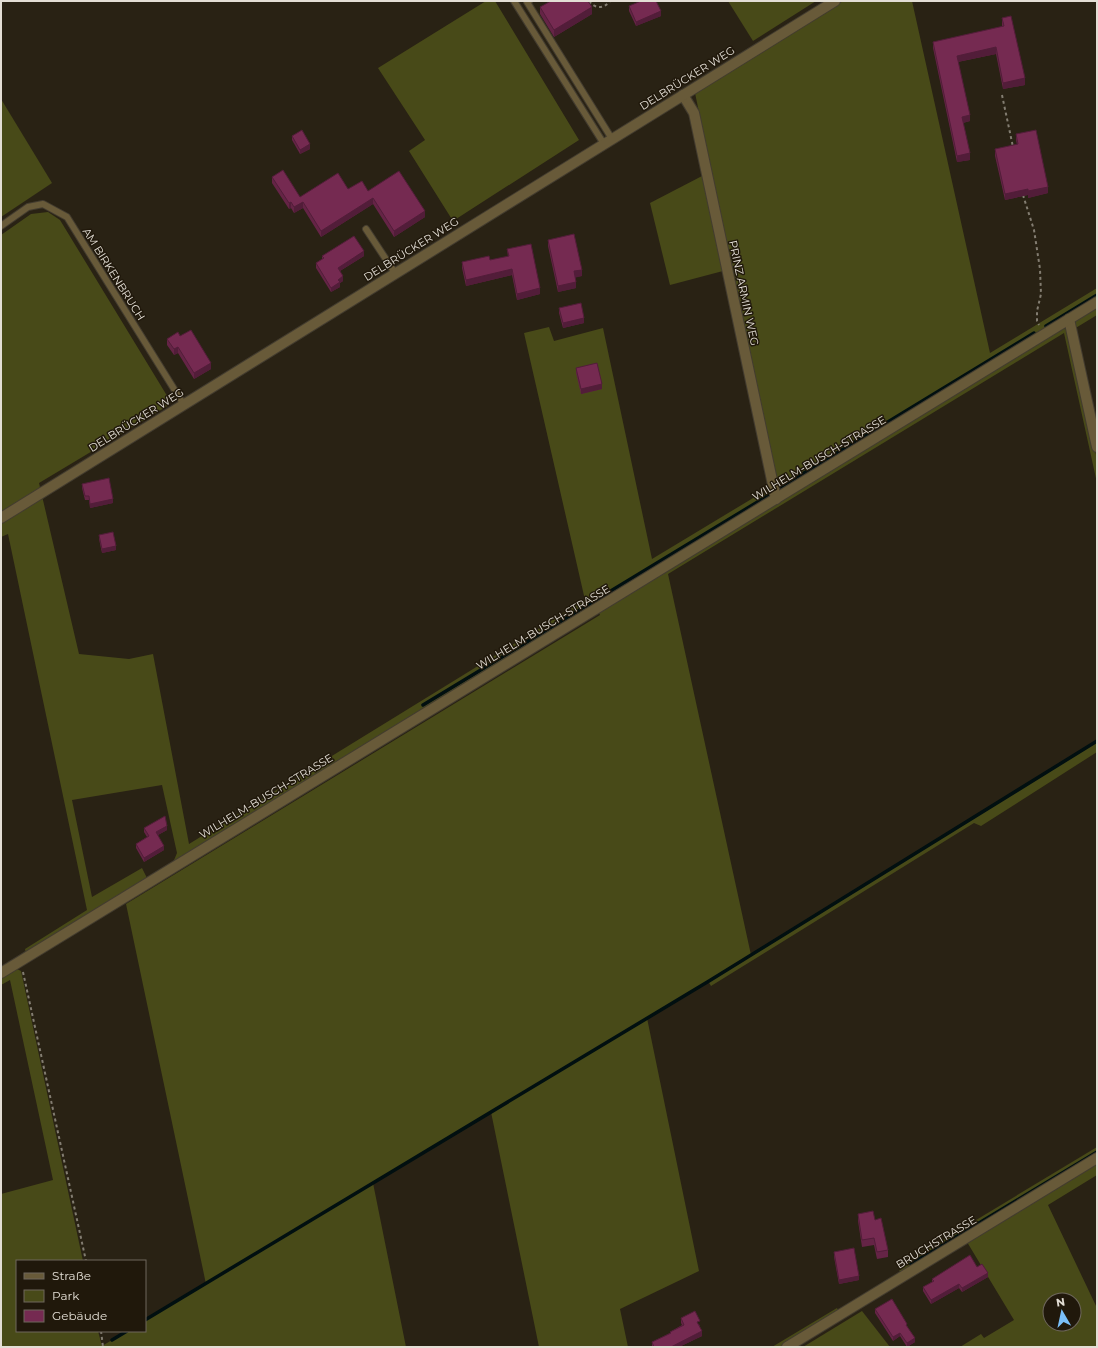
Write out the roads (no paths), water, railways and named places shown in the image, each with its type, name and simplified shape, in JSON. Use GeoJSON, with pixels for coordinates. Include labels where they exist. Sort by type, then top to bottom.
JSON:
{"type":"FeatureCollection","features":[{"type":"Feature","properties":{"kind":"street","name":"DELBRÜCKER WEG"},"geometry":{"type":"LineString","coordinates":[[1,518],[834,1]]}},
{"type":"Feature","properties":{"kind":"street","name":"PRINZ ARMIN WEG"},"geometry":{"type":"LineString","coordinates":[[683,95],[694,113],[776,499]]}},
{"type":"Feature","properties":{"kind":"street","name":"WILHELM-BUSCH-STRASSE"},"geometry":{"type":"LineString","coordinates":[[1,973],[1097,302]]}},
{"type":"Feature","properties":{"kind":"street"},"geometry":{"type":"LineString","coordinates":[[1069,319],[1097,447]]}},
{"type":"Feature","properties":{"kind":"street","name":"BRUCHSTRASSE"},"geometry":{"type":"LineString","coordinates":[[787,1347],[1097,1158]]}},
{"type":"Feature","properties":{"kind":"lane"},"geometry":{"type":"LineString","coordinates":[[514,1],[608,141]]}},
{"type":"Feature","properties":{"kind":"lane"},"geometry":{"type":"LineString","coordinates":[[529,1],[527,2],[608,141]]}},
{"type":"Feature","properties":{"kind":"lane","name":"AM BIRKENBRUCH"},"geometry":{"type":"LineString","coordinates":[[1,226],[28,207],[43,204],[66,217],[184,405]]}},
{"type":"Feature","properties":{"kind":"lane"},"geometry":{"type":"LineString","coordinates":[[366,229],[394,273]]}},
{"type":"Feature","properties":{"kind":"waterway"},"geometry":{"type":"LineString","coordinates":[[1046,326],[1097,295]]}},
{"type":"Feature","properties":{"kind":"waterway"},"geometry":{"type":"LineString","coordinates":[[781,487],[1034,333]]}},
{"type":"Feature","properties":{"kind":"waterway"},"geometry":{"type":"LineString","coordinates":[[423,705],[769,495]]}},
{"type":"Feature","properties":{"kind":"waterway"},"geometry":{"type":"LineString","coordinates":[[146,1319],[709,981],[1097,741]]}},
{"type":"Feature","properties":{"kind":"waterway"},"geometry":{"type":"LineString","coordinates":[[911,1264],[1097,1152]]}},
{"type":"Feature","properties":{"kind":"waterway"},"geometry":{"type":"LineString","coordinates":[[112,1340],[125,1332]]}}]}
